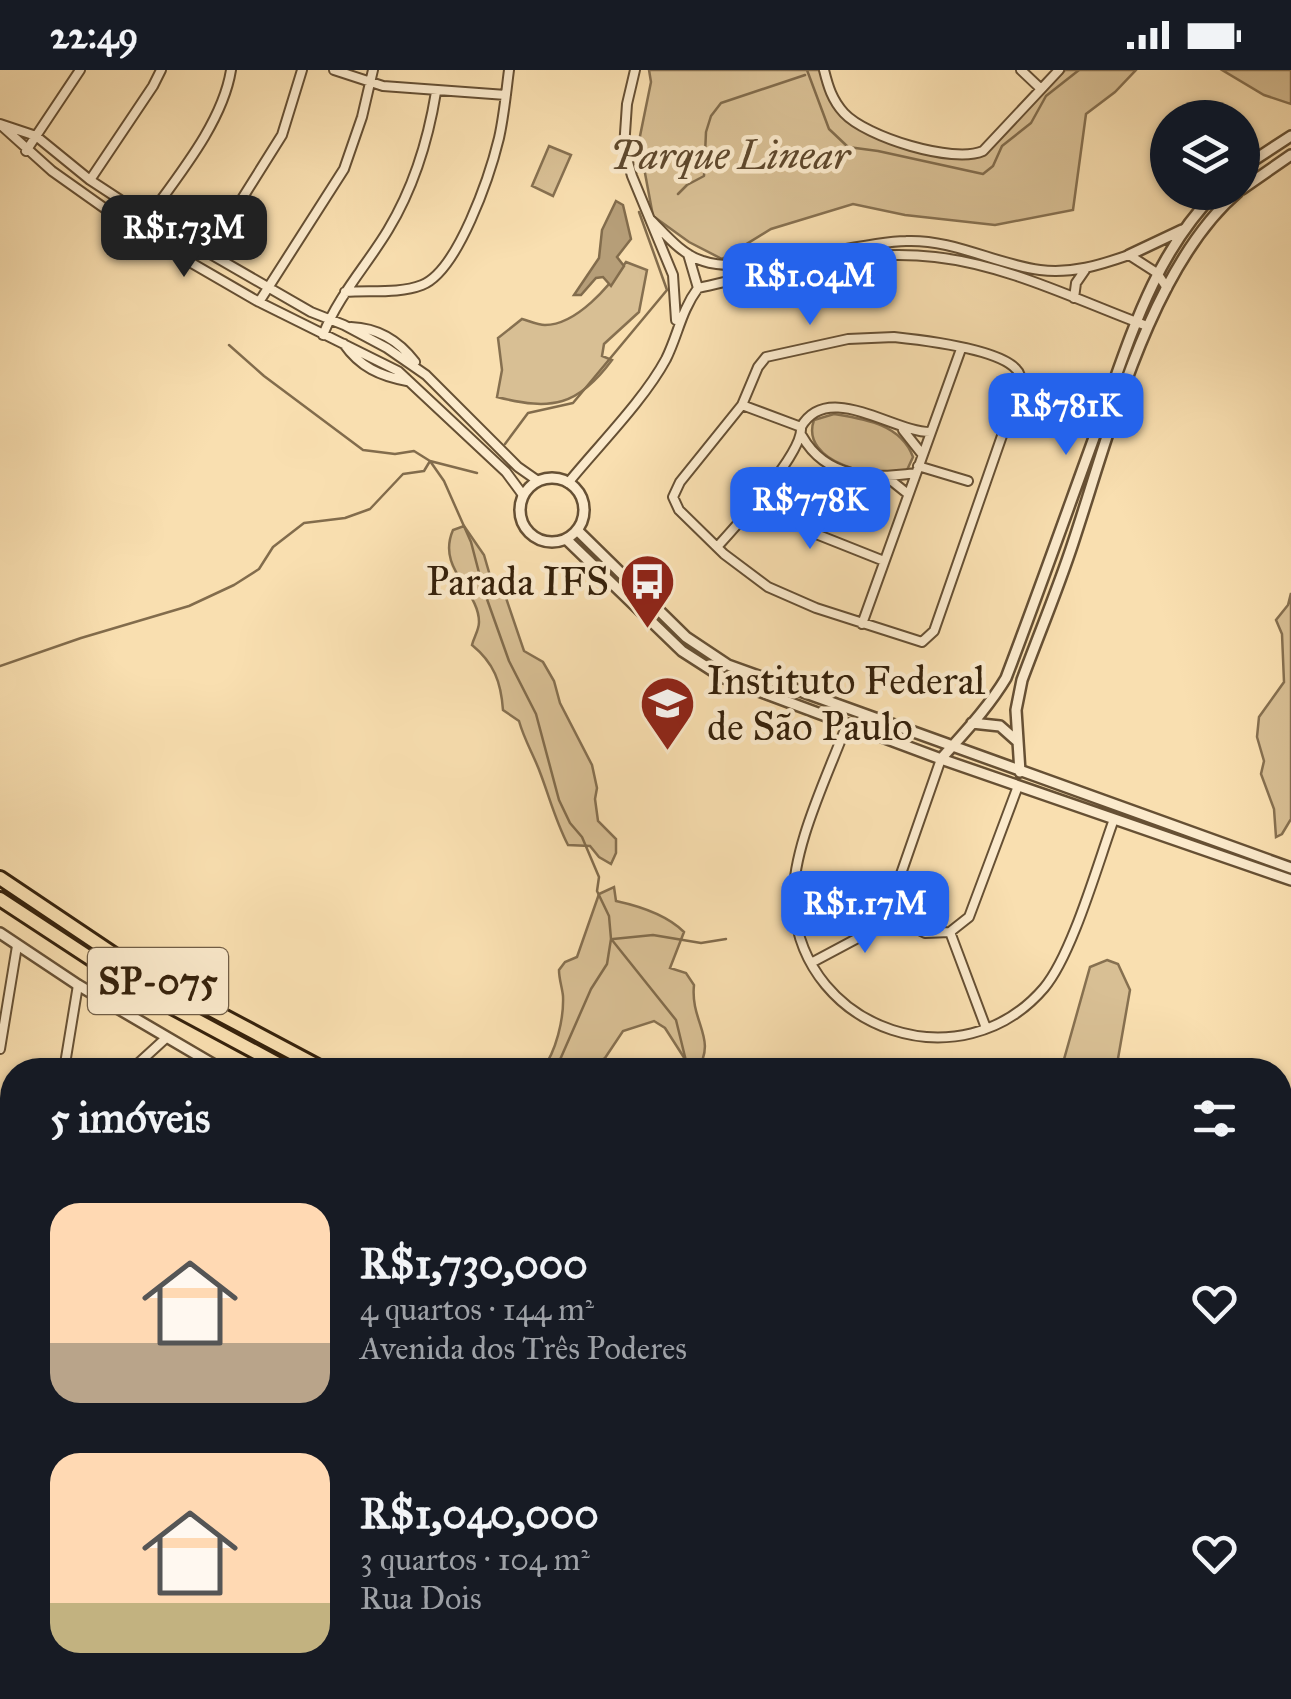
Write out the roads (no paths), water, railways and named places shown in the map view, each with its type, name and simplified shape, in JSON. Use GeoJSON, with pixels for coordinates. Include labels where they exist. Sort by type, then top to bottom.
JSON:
{"type":"FeatureCollection","features":[{"type":"Feature","properties":{"kind":"highway","name":"SP-075"},"geometry":{"type":"LineString","coordinates":[[0,878],[138,970],[303,1058]]}},
{"type":"Feature","properties":{"kind":"highway","name":"SP-075"},"geometry":{"type":"LineString","coordinates":[[0,899],[131,985],[267,1058]]}},
{"type":"Feature","properties":{"kind":"street"},"geometry":{"type":"LineString","coordinates":[[26,151],[80,70]]}},
{"type":"Feature","properties":{"kind":"street"},"geometry":{"type":"LineString","coordinates":[[90,180],[161,70]]}},
{"type":"Feature","properties":{"kind":"street"},"geometry":{"type":"LineString","coordinates":[[138,232],[210,126],[231,70]]}},
{"type":"Feature","properties":{"kind":"street"},"geometry":{"type":"LineString","coordinates":[[208,253],[282,135],[302,70]]}},
{"type":"Feature","properties":{"kind":"street"},"geometry":{"type":"LineString","coordinates":[[334,70],[370,83],[436,92],[506,95]]}},
{"type":"Feature","properties":{"kind":"street"},"geometry":{"type":"LineString","coordinates":[[259,302],[344,169],[373,70]]}},
{"type":"Feature","properties":{"kind":"street"},"geometry":{"type":"LineString","coordinates":[[345,292],[422,285],[445,265],[491,167],[509,70]]}},
{"type":"Feature","properties":{"kind":"street"},"geometry":{"type":"LineString","coordinates":[[635,70],[627,104],[624,148],[676,284],[676,330]]}},
{"type":"Feature","properties":{"kind":"street"},"geometry":{"type":"LineString","coordinates":[[824,70],[830,94],[860,127],[879,136],[956,156],[984,151],[1058,70]]}},
{"type":"Feature","properties":{"kind":"street"},"geometry":{"type":"LineString","coordinates":[[1021,70],[1040,88]]}},
{"type":"Feature","properties":{"kind":"street"},"geometry":{"type":"LineString","coordinates":[[323,335],[345,292],[386,234],[412,185],[430,131],[436,92]]}},
{"type":"Feature","properties":{"kind":"street"},"geometry":{"type":"LineString","coordinates":[[0,124],[36,136],[90,180],[148,218],[267,287],[378,343],[420,370]]}},
{"type":"Feature","properties":{"kind":"street"},"geometry":{"type":"LineString","coordinates":[[0,124],[26,151],[138,232],[259,302],[403,375],[506,472],[523,495]]}},
{"type":"Feature","properties":{"kind":"street"},"geometry":{"type":"LineString","coordinates":[[1260,156],[1291,136]]}},
{"type":"Feature","properties":{"kind":"street"},"geometry":{"type":"LineString","coordinates":[[1260,176],[1291,155]]}},
{"type":"Feature","properties":{"kind":"street"},"geometry":{"type":"LineString","coordinates":[[1200,210],[1157,273],[1135,322],[1006,678],[988,708],[941,759],[896,885],[901,915],[925,934],[950,932],[966,922],[972,912],[1018,786],[1016,710],[1022,680],[1148,326],[1187,251],[1218,210]]}},
{"type":"Feature","properties":{"kind":"street"},"geometry":{"type":"LineString","coordinates":[[650,218],[687,254],[703,262],[736,266],[910,240],[1040,270],[1085,270],[1129,255],[1185,228]]}},
{"type":"Feature","properties":{"kind":"street"},"geometry":{"type":"LineString","coordinates":[[666,256],[687,254]]}},
{"type":"Feature","properties":{"kind":"street"},"geometry":{"type":"LineString","coordinates":[[687,254],[698,288]]}},
{"type":"Feature","properties":{"kind":"street"},"geometry":{"type":"LineString","coordinates":[[1129,255],[1157,273],[1166,288]]}},
{"type":"Feature","properties":{"kind":"street"},"geometry":{"type":"LineString","coordinates":[[568,483],[656,376],[686,305],[698,288],[802,265],[894,256],[935,257],[988,268],[1148,326]]}},
{"type":"Feature","properties":{"kind":"street"},"geometry":{"type":"LineString","coordinates":[[362,268],[366,282],[380,290]]}},
{"type":"Feature","properties":{"kind":"street"},"geometry":{"type":"LineString","coordinates":[[1074,298],[1076,283],[1085,270]]}},
{"type":"Feature","properties":{"kind":"street"},"geometry":{"type":"LineString","coordinates":[[349,327],[371,328],[403,348],[420,370],[518,467],[538,481]]}},
{"type":"Feature","properties":{"kind":"street"},"geometry":{"type":"LineString","coordinates":[[348,344],[359,333]]}},
{"type":"Feature","properties":{"kind":"street"},"geometry":{"type":"LineString","coordinates":[[894,337],[961,348],[978,351],[1015,368],[1020,384],[979,507],[932,635],[926,641],[916,642],[862,624],[768,587],[717,547],[679,510],[673,496],[742,405],[760,362],[772,355],[848,339],[894,337]]}},
{"type":"Feature","properties":{"kind":"street"},"geometry":{"type":"LineString","coordinates":[[370,355],[378,343]]}},
{"type":"Feature","properties":{"kind":"street"},"geometry":{"type":"LineString","coordinates":[[348,344],[352,356],[374,372],[412,382]]}},
{"type":"Feature","properties":{"kind":"street"},"geometry":{"type":"LineString","coordinates":[[862,624],[961,348]]}},
{"type":"Feature","properties":{"kind":"street"},"geometry":{"type":"LineString","coordinates":[[403,375],[410,363]]}},
{"type":"Feature","properties":{"kind":"street"},"geometry":{"type":"LineString","coordinates":[[742,405],[802,432],[810,449],[842,470],[868,478],[888,478],[917,469],[968,480]]}},
{"type":"Feature","properties":{"kind":"street"},"geometry":{"type":"LineString","coordinates":[[717,547],[794,451],[806,419],[830,407],[860,411],[912,432],[931,432]]}},
{"type":"Feature","properties":{"kind":"street"},"geometry":{"type":"LineString","coordinates":[[900,426],[923,454]]}},
{"type":"Feature","properties":{"kind":"street"},"geometry":{"type":"LineString","coordinates":[[794,451],[810,449]]}},
{"type":"Feature","properties":{"kind":"street"},"geometry":{"type":"LineString","coordinates":[[548,478],[568,483],[576,490],[584,510],[577,530],[566,539],[546,542],[528,533],[520,515],[523,495],[538,481],[548,478]]}},
{"type":"Feature","properties":{"kind":"street"},"geometry":{"type":"LineString","coordinates":[[888,478],[908,494]]}},
{"type":"Feature","properties":{"kind":"street"},"geometry":{"type":"LineString","coordinates":[[759,498],[816,534],[884,561]]}},
{"type":"Feature","properties":{"kind":"street"},"geometry":{"type":"LineString","coordinates":[[577,530],[686,637],[712,657],[760,679],[1291,868]]}},
{"type":"Feature","properties":{"kind":"street"},"geometry":{"type":"LineString","coordinates":[[566,539],[696,663],[724,678],[941,759],[1291,880]]}},
{"type":"Feature","properties":{"kind":"street"},"geometry":{"type":"LineString","coordinates":[[972,723],[1000,726],[1019,744]]}},
{"type":"Feature","properties":{"kind":"street"},"geometry":{"type":"LineString","coordinates":[[846,724],[796,870],[795,918],[811,963],[840,1001],[881,1027],[930,1038],[956,1036],[986,1028],[1025,1006],[1058,968],[1114,819]]}},
{"type":"Feature","properties":{"kind":"street"},"geometry":{"type":"LineString","coordinates":[[811,963],[901,915]]}},
{"type":"Feature","properties":{"kind":"street"},"geometry":{"type":"LineString","coordinates":[[950,932],[986,1028]]}},
{"type":"Feature","properties":{"kind":"street"},"geometry":{"type":"LineString","coordinates":[[0,934],[202,1058]]}},
{"type":"Feature","properties":{"kind":"street"},"geometry":{"type":"LineString","coordinates":[[0,1049],[18,946]]}},
{"type":"Feature","properties":{"kind":"street"},"geometry":{"type":"LineString","coordinates":[[0,974],[11,975]]}},
{"type":"Feature","properties":{"kind":"street"},"geometry":{"type":"LineString","coordinates":[[66,1058],[78,985]]}},
{"type":"Feature","properties":{"kind":"street"},"geometry":{"type":"LineString","coordinates":[[144,1058],[166,1038]]}},
{"type":"Feature","properties":{"kind":"waterway"},"geometry":{"type":"LineString","coordinates":[[807,70],[829,129],[848,147],[983,174],[993,166],[1002,146],[1031,123],[1046,96],[1079,70]]}},
{"type":"Feature","properties":{"kind":"waterway"},"geometry":{"type":"LineString","coordinates":[[678,194],[704,176],[706,132],[721,103],[805,75]]}},
{"type":"Feature","properties":{"kind":"waterway"},"geometry":{"type":"LineString","coordinates":[[505,444],[528,413],[573,403],[667,290],[639,212]]}},
{"type":"Feature","properties":{"kind":"waterway"},"geometry":{"type":"LineString","coordinates":[[0,666],[189,606],[259,569],[273,547],[304,523],[345,518],[370,509],[403,474],[424,471],[430,461],[414,451],[395,454],[363,450],[229,345]]}},
{"type":"Feature","properties":{"kind":"waterway"},"geometry":{"type":"LineString","coordinates":[[477,473],[430,461],[444,481],[471,542],[509,661],[536,714],[559,800],[582,837],[599,877],[597,891],[609,916],[607,964],[591,989],[561,1058]]}},
{"type":"Feature","properties":{"kind":"waterway"},"geometry":{"type":"LineString","coordinates":[[613,939],[653,935],[701,943],[726,939]]}},
{"type":"Feature","properties":{"kind":"waterway"},"geometry":{"type":"LineString","coordinates":[[612,940],[676,1020],[685,1058]]}},
{"type":"Feature","properties":{"kind":"place","name":"Parada IFS"},"geometry":{"type":"Point","coordinates":[648,630]}},
{"type":"Feature","properties":{"kind":"place","name":"Instituto Federal de São Paulo"},"geometry":{"type":"Point","coordinates":[668,752]}},
{"type":"Feature","properties":{"kind":"park label","name":"Parque Linear"},"geometry":{"type":"Point","coordinates":[730,155]}}]}
